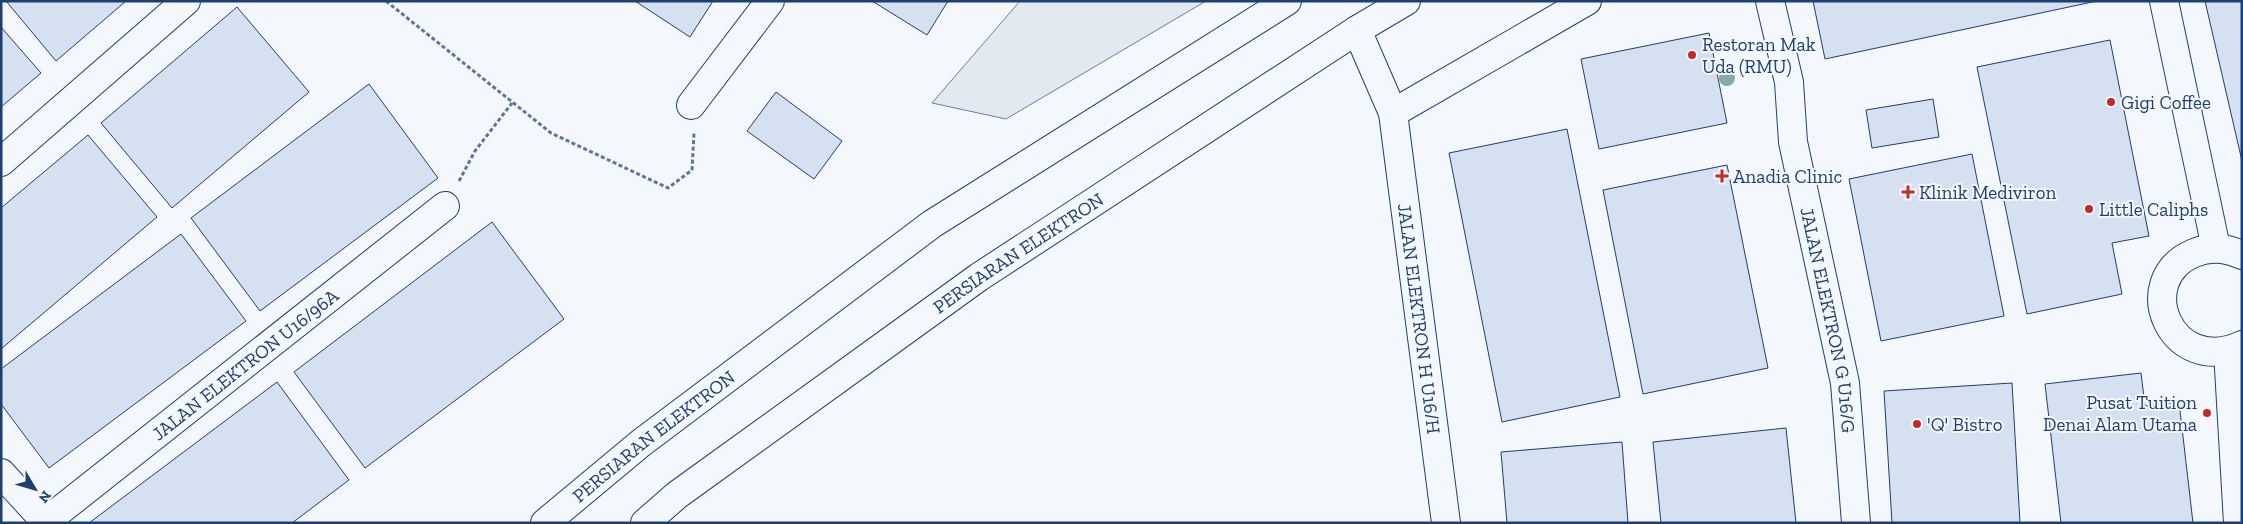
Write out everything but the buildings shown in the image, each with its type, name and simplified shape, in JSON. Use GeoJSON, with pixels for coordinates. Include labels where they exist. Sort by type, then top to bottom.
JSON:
{"type":"FeatureCollection","features":[{"type":"Feature","properties":{"kind":"street"},"geometry":{"type":"LineString","coordinates":[[1,162],[186,1]]}},
{"type":"Feature","properties":{"kind":"street"},"geometry":{"type":"LineString","coordinates":[[691,105],[770,1]]}},
{"type":"Feature","properties":{"kind":"street","name":"PERSIARAN ELEKTRON"},"geometry":{"type":"LineString","coordinates":[[545,523],[641,443],[932,224],[1287,1]]}},
{"type":"Feature","properties":{"kind":"street","name":"PERSIARAN ELEKTRON"},"geometry":{"type":"LineString","coordinates":[[645,523],[677,495],[979,277],[1357,30],[1406,1]]}},
{"type":"Feature","properties":{"kind":"street"},"geometry":{"type":"LineString","coordinates":[[1393,113],[1587,1]]}},
{"type":"Feature","properties":{"kind":"street","name":"JALAN ELEKTRON G U16/G"},"geometry":{"type":"LineString","coordinates":[[1770,1],[1789,82],[1793,142],[1845,383],[1856,523]]}},
{"type":"Feature","properties":{"kind":"street"},"geometry":{"type":"LineString","coordinates":[[2164,1],[2216,248]]}},
{"type":"Feature","properties":{"kind":"street","name":"JALAN ELEKTRON H U16/H"},"geometry":{"type":"LineString","coordinates":[[1357,30],[1393,113],[1446,523]]}},
{"type":"Feature","properties":{"kind":"street","name":"JALAN ELEKTRON U16/96A"},"geometry":{"type":"LineString","coordinates":[[44,522],[446,206]]}},
{"type":"Feature","properties":{"kind":"street"},"geometry":{"type":"LineString","coordinates":[[2238,523],[2235,348],[2213,353],[2198,351],[2185,344],[2170,328],[2162,307],[2163,292],[2167,278],[2176,265],[2188,256],[2201,250],[2216,248],[2231,250],[2242,255]]}},
{"type":"Feature","properties":{"kind":"street"},"geometry":{"type":"LineString","coordinates":[[1,473],[44,522]]}},
{"type":"Feature","properties":{"kind":"path"},"geometry":{"type":"LineString","coordinates":[[386,1],[551,133],[668,188],[692,170],[694,136],[691,105]]}},
{"type":"Feature","properties":{"kind":"path"},"geometry":{"type":"LineString","coordinates":[[446,206],[475,151],[512,103]]}},
{"type":"Feature","properties":{"kind":"shaded area"},"geometry":{"type":"Polygon","coordinates":[[[1020,1],[1206,1],[1006,119],[932,103],[1020,1]]]}},
{"type":"Feature","properties":{"kind":"place","name":"Restoran Mak Uda (RMU)"},"geometry":{"type":"Point","coordinates":[1692,55]}},
{"type":"Feature","properties":{"kind":"place","name":"Gigi Coffee"},"geometry":{"type":"Point","coordinates":[2111,102]}},
{"type":"Feature","properties":{"kind":"place","name":"Anadia Clinic"},"geometry":{"type":"Point","coordinates":[1722,176]}},
{"type":"Feature","properties":{"kind":"place","name":"Klinik Mediviron"},"geometry":{"type":"Point","coordinates":[1908,192]}},
{"type":"Feature","properties":{"kind":"place","name":"Little Caliphs"},"geometry":{"type":"Point","coordinates":[2089,209]}},
{"type":"Feature","properties":{"kind":"place","name":"Pusat Tuition Denai Alam Utama"},"geometry":{"type":"Point","coordinates":[2207,413]}},
{"type":"Feature","properties":{"kind":"place","name":"'Q' Bistro"},"geometry":{"type":"Point","coordinates":[1917,424]}}]}
